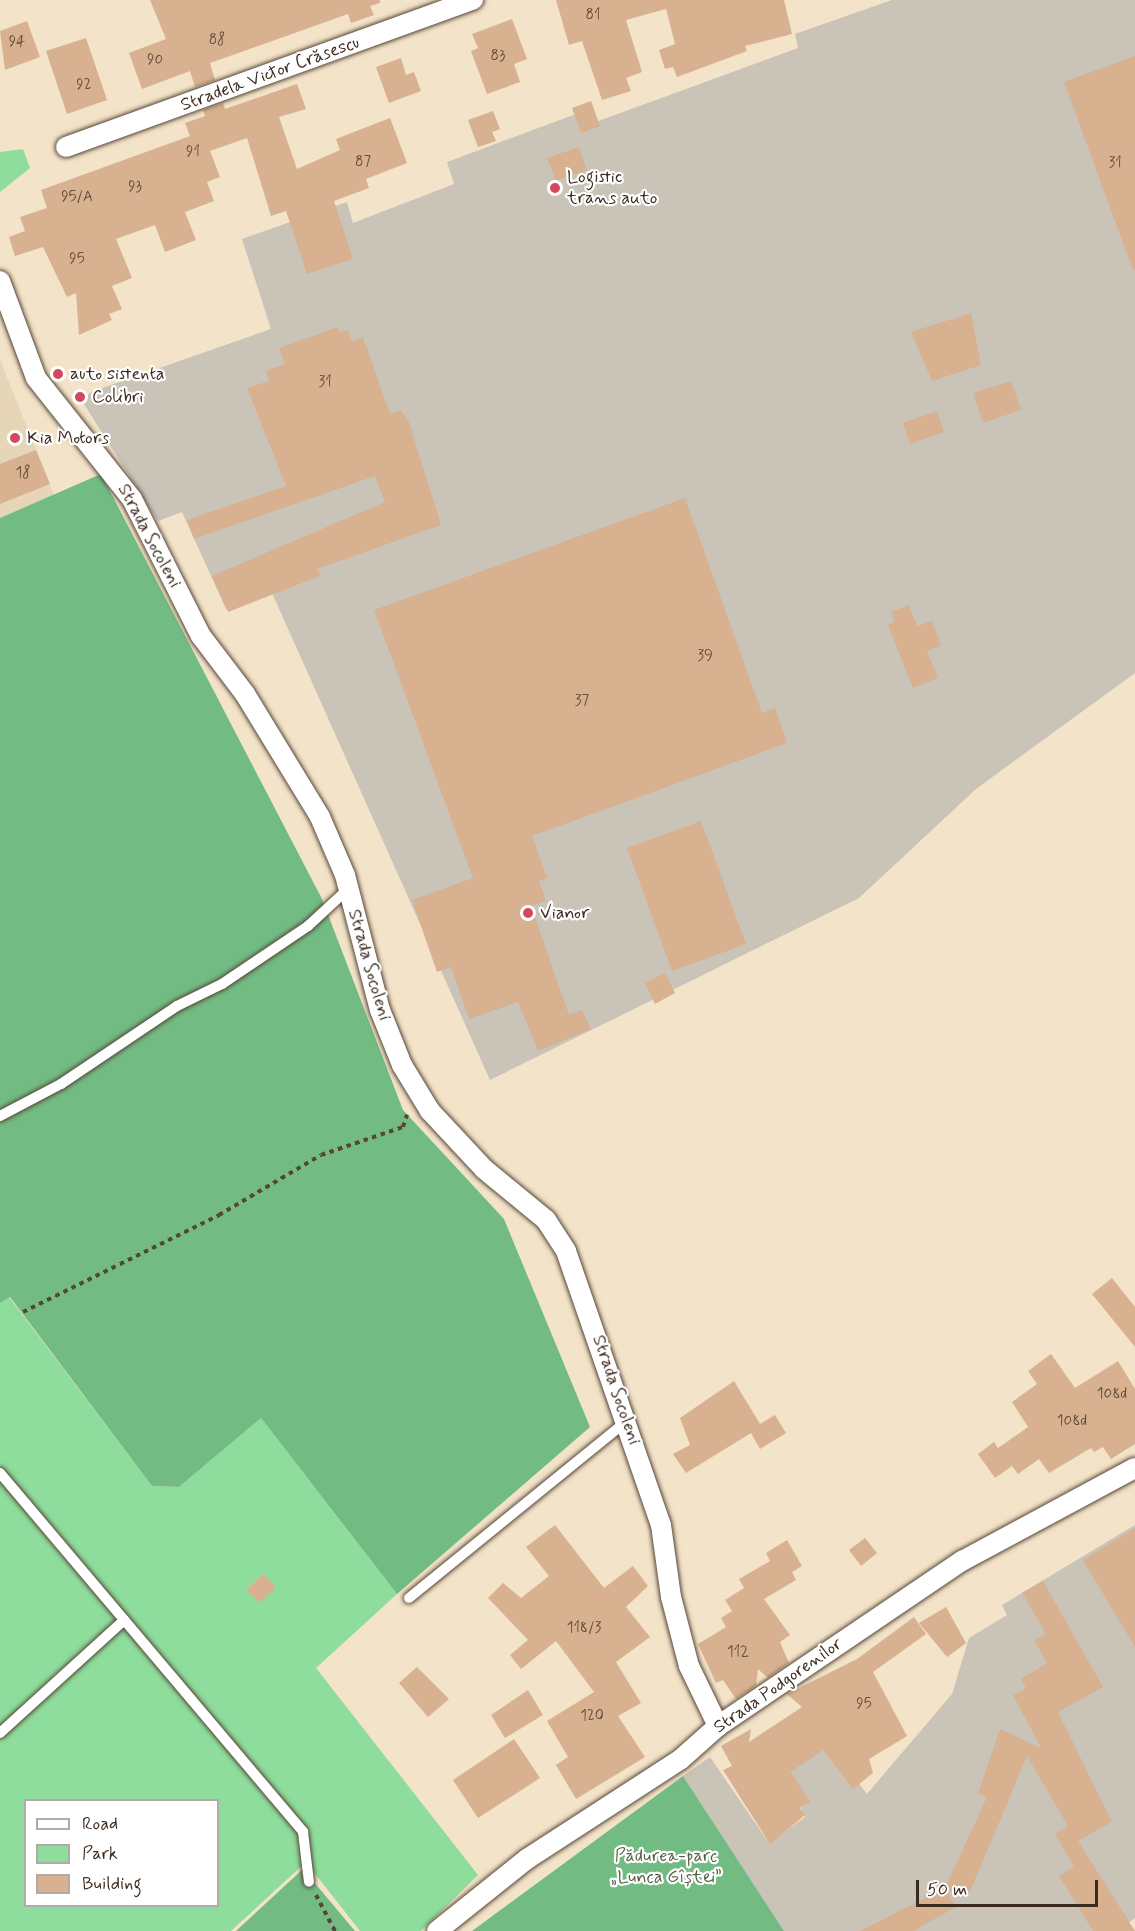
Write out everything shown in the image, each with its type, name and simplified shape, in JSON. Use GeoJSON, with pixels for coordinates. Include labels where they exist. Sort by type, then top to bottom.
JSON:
{"type":"FeatureCollection","features":[{"type":"Feature","properties":{"kind":"street","name":"Stradela Victor Crăsescu"},"geometry":{"type":"LineString","coordinates":[[66,147],[473,0]]}},
{"type":"Feature","properties":{"kind":"street","name":"Strada Socoleni"},"geometry":{"type":"LineString","coordinates":[[0,281],[36,378],[132,499],[201,636],[245,694],[320,817],[348,889],[380,1010],[416,1089],[463,1148],[546,1220],[566,1251],[627,1421],[661,1526],[671,1597],[689,1666],[718,1726]]}},
{"type":"Feature","properties":{"kind":"street","name":"Strada Podgorenilor"},"geometry":{"type":"LineString","coordinates":[[438,1931],[527,1860],[681,1759],[718,1726],[962,1561],[1135,1468]]}},
{"type":"Feature","properties":{"kind":"lane"},"geometry":{"type":"LineString","coordinates":[[0,1116],[61,1083],[177,1006],[222,984],[308,926],[348,889]]}},
{"type":"Feature","properties":{"kind":"lane"},"geometry":{"type":"LineString","coordinates":[[409,1599],[627,1421]]}},
{"type":"Feature","properties":{"kind":"lane"},"geometry":{"type":"LineString","coordinates":[[0,1473],[303,1832],[309,1881]]}},
{"type":"Feature","properties":{"kind":"lane"},"geometry":{"type":"LineString","coordinates":[[0,1733],[124,1620]]}},
{"type":"Feature","properties":{"kind":"path"},"geometry":{"type":"LineString","coordinates":[[23,1312],[219,1215],[321,1155],[403,1127],[416,1089]]}},
{"type":"Feature","properties":{"kind":"path"},"geometry":{"type":"LineString","coordinates":[[309,1881],[335,1931]]}},
{"type":"Feature","properties":{"kind":"shaded area"},"geometry":{"type":"Polygon","coordinates":[[[892,0],[1135,0],[1135,673],[976,789],[859,898],[490,1080],[272,593],[226,609],[182,512],[158,521],[82,401],[91,392],[271,329],[242,239],[347,202],[353,223],[454,184],[447,162],[576,114],[582,127],[798,48],[795,34],[892,0]]]}},
{"type":"Feature","properties":{"kind":"shaded area","name":"Kia Motors"},"geometry":{"type":"Polygon","coordinates":[[[0,360],[54,495],[0,518],[0,360]]]}},
{"type":"Feature","properties":{"kind":"shaded area"},"geometry":{"type":"Polygon","coordinates":[[[1135,1525],[1135,1918],[1125,1925],[1128,1931],[784,1931],[683,1776],[710,1757],[769,1843],[805,1817],[801,1809],[807,1801],[787,1764],[826,1740],[867,1794],[952,1694],[969,1638],[1007,1615],[1002,1605],[1135,1525]]]}},
{"type":"Feature","properties":{"kind":"green space"},"geometry":{"type":"Polygon","coordinates":[[[23,149],[30,168],[0,192],[0,152],[23,149]]]}},
{"type":"Feature","properties":{"kind":"green space"},"geometry":{"type":"Polygon","coordinates":[[[101,474],[322,899],[403,1110],[504,1219],[590,1427],[397,1594],[261,1418],[179,1487],[152,1486],[10,1297],[0,1303],[0,518],[101,474]]]}},
{"type":"Feature","properties":{"kind":"green space"},"geometry":{"type":"Polygon","coordinates":[[[9,1297],[152,1486],[179,1487],[261,1418],[397,1594],[316,1668],[478,1875],[421,1931],[360,1931],[306,1862],[231,1931],[0,1931],[0,1303],[9,1297]]]}},
{"type":"Feature","properties":{"kind":"green space","name":"Pădurea-parc „Lunca Gîștei”"},"geometry":{"type":"Polygon","coordinates":[[[683,1776],[784,1931],[472,1931],[683,1776]]]}},
{"type":"Feature","properties":{"kind":"green space"},"geometry":{"type":"Polygon","coordinates":[[[303,1869],[355,1931],[236,1931],[303,1869]]]}},
{"type":"Feature","properties":{"kind":"building"},"geometry":{"type":"Polygon","coordinates":[[[150,0],[380,0],[380,3],[370,6],[374,15],[351,23],[348,14],[210,63],[215,80],[195,87],[190,71],[142,89],[129,53],[166,39],[150,0]]]}},
{"type":"Feature","properties":{"kind":"building"},"geometry":{"type":"Polygon","coordinates":[[[556,0],[784,0],[792,34],[745,46],[747,51],[677,77],[673,67],[665,69],[659,50],[675,44],[666,9],[626,20],[642,72],[626,78],[631,91],[602,100],[582,41],[569,45],[556,0]]]}},
{"type":"Feature","properties":{"kind":"building"},"geometry":{"type":"Polygon","coordinates":[[[512,19],[527,59],[514,64],[520,82],[487,94],[471,51],[478,48],[472,34],[512,19]]]}},
{"type":"Feature","properties":{"kind":"building"},"geometry":{"type":"Polygon","coordinates":[[[27,21],[40,57],[5,70],[0,31],[27,21]]]}},
{"type":"Feature","properties":{"kind":"building"},"geometry":{"type":"Polygon","coordinates":[[[86,38],[107,100],[67,114],[46,51],[86,38]]]}},
{"type":"Feature","properties":{"kind":"building"},"geometry":{"type":"Polygon","coordinates":[[[1135,56],[1135,270],[1133,270],[1064,82],[1135,56]]]}},
{"type":"Feature","properties":{"kind":"building"},"geometry":{"type":"Polygon","coordinates":[[[401,58],[406,75],[414,72],[421,91],[389,103],[376,67],[401,58]]]}},
{"type":"Feature","properties":{"kind":"building"},"geometry":{"type":"Polygon","coordinates":[[[297,84],[306,109],[279,117],[297,169],[340,150],[336,139],[390,118],[407,163],[366,179],[369,188],[334,201],[353,259],[307,274],[286,211],[271,216],[247,138],[210,151],[220,177],[207,182],[214,201],[185,212],[196,240],[165,252],[155,225],[116,239],[132,278],[112,286],[122,309],[109,314],[112,320],[79,335],[76,293],[67,297],[43,247],[15,256],[9,237],[25,231],[20,217],[47,208],[41,190],[190,136],[185,123],[205,116],[203,110],[223,103],[225,109],[297,84]]]}},
{"type":"Feature","properties":{"kind":"building"},"geometry":{"type":"Polygon","coordinates":[[[591,101],[600,126],[581,133],[572,108],[591,101]]]}},
{"type":"Feature","properties":{"kind":"building"},"geometry":{"type":"Polygon","coordinates":[[[493,111],[500,129],[492,132],[496,141],[478,147],[468,120],[493,111]]]}},
{"type":"Feature","properties":{"kind":"building"},"geometry":{"type":"Polygon","coordinates":[[[579,147],[587,170],[556,181],[547,158],[579,147]]]}},
{"type":"Feature","properties":{"kind":"building"},"geometry":{"type":"Polygon","coordinates":[[[971,313],[981,365],[932,381],[911,332],[971,313]]]}},
{"type":"Feature","properties":{"kind":"building"},"geometry":{"type":"Polygon","coordinates":[[[338,327],[339,333],[348,330],[352,341],[363,337],[390,414],[401,410],[409,422],[441,525],[317,569],[320,576],[228,612],[212,576],[385,502],[375,476],[194,539],[187,520],[286,486],[247,388],[269,381],[266,371],[285,364],[279,348],[338,327]]]}},
{"type":"Feature","properties":{"kind":"building"},"geometry":{"type":"Polygon","coordinates":[[[1011,381],[1021,410],[983,423],[973,393],[1011,381]]]}},
{"type":"Feature","properties":{"kind":"building"},"geometry":{"type":"Polygon","coordinates":[[[937,411],[944,432],[910,444],[903,423],[937,411]]]}},
{"type":"Feature","properties":{"kind":"building"},"geometry":{"type":"Polygon","coordinates":[[[36,450],[50,484],[0,504],[0,464],[36,450]]]}},
{"type":"Feature","properties":{"kind":"building"},"geometry":{"type":"Polygon","coordinates":[[[685,498],[762,713],[775,708],[787,743],[532,836],[547,878],[539,881],[546,901],[531,906],[569,1015],[582,1010],[591,1029],[538,1051],[518,1002],[469,1019],[451,967],[437,972],[412,900],[473,878],[374,610],[685,498]]]}},
{"type":"Feature","properties":{"kind":"building"},"geometry":{"type":"Polygon","coordinates":[[[909,605],[917,626],[932,621],[941,646],[927,651],[938,678],[913,688],[888,625],[895,622],[891,612],[909,605]]]}},
{"type":"Feature","properties":{"kind":"building"},"geometry":{"type":"Polygon","coordinates":[[[701,821],[746,944],[672,971],[627,848],[701,821]]]}},
{"type":"Feature","properties":{"kind":"building"},"geometry":{"type":"Polygon","coordinates":[[[665,973],[675,993],[655,1004],[645,983],[665,973]]]}},
{"type":"Feature","properties":{"kind":"building"},"geometry":{"type":"Polygon","coordinates":[[[1112,1278],[1135,1307],[1135,1347],[1092,1294],[1112,1278]]]}},
{"type":"Feature","properties":{"kind":"building"},"geometry":{"type":"Polygon","coordinates":[[[1051,1354],[1075,1388],[1118,1361],[1135,1389],[1135,1444],[1111,1459],[1103,1447],[1094,1452],[1091,1448],[1049,1473],[1039,1459],[1018,1474],[1012,1466],[995,1478],[978,1454],[994,1442],[998,1448],[1028,1427],[1012,1402],[1037,1384],[1028,1371],[1051,1354]]]}},
{"type":"Feature","properties":{"kind":"building"},"geometry":{"type":"Polygon","coordinates":[[[734,1381],[760,1424],[775,1415],[786,1433],[760,1449],[751,1433],[686,1473],[673,1454],[690,1445],[680,1418],[734,1381]]]}},
{"type":"Feature","properties":{"kind":"building"},"geometry":{"type":"Polygon","coordinates":[[[555,1525],[604,1588],[633,1566],[648,1586],[626,1607],[650,1637],[616,1662],[641,1703],[618,1716],[645,1757],[576,1799],[556,1765],[568,1757],[547,1721],[594,1692],[556,1641],[521,1669],[510,1655],[528,1640],[488,1598],[503,1583],[521,1598],[549,1576],[526,1547],[555,1525]]]}},
{"type":"Feature","properties":{"kind":"building"},"geometry":{"type":"Polygon","coordinates":[[[1135,1528],[1135,1647],[1083,1560],[1135,1528]]]}},
{"type":"Feature","properties":{"kind":"building"},"geometry":{"type":"Polygon","coordinates":[[[865,1538],[877,1553],[861,1566],[849,1550],[865,1538]]]}},
{"type":"Feature","properties":{"kind":"building"},"geometry":{"type":"Polygon","coordinates":[[[787,1540],[802,1566],[792,1572],[796,1580],[764,1599],[790,1635],[780,1642],[789,1663],[768,1678],[758,1669],[756,1686],[736,1699],[723,1680],[716,1683],[698,1644],[726,1627],[721,1618],[732,1611],[725,1600],[744,1588],[739,1579],[770,1561],[766,1553],[787,1540]]]}},
{"type":"Feature","properties":{"kind":"building"},"geometry":{"type":"Polygon","coordinates":[[[263,1574],[276,1587],[260,1603],[246,1590],[263,1574]]]}},
{"type":"Feature","properties":{"kind":"building"},"geometry":{"type":"Polygon","coordinates":[[[1043,1581],[1103,1687],[1058,1712],[1112,1822],[1078,1841],[1135,1931],[1093,1931],[1059,1876],[1074,1867],[1055,1834],[1068,1826],[1027,1756],[969,1894],[947,1891],[956,1907],[913,1931],[860,1931],[945,1888],[987,1797],[978,1794],[1000,1729],[1041,1748],[1013,1695],[1026,1688],[1021,1679],[1047,1663],[1034,1640],[1046,1634],[1022,1593],[1043,1581]]]}},
{"type":"Feature","properties":{"kind":"building"},"geometry":{"type":"Polygon","coordinates":[[[946,1607],[966,1643],[947,1657],[919,1623],[946,1607]]]}},
{"type":"Feature","properties":{"kind":"building"},"geometry":{"type":"Polygon","coordinates":[[[914,1617],[926,1634],[873,1672],[907,1736],[869,1759],[873,1773],[853,1789],[823,1750],[791,1772],[810,1802],[800,1808],[805,1815],[770,1844],[723,1770],[732,1766],[721,1746],[751,1729],[749,1742],[802,1707],[787,1694],[857,1659],[914,1617]]]}},
{"type":"Feature","properties":{"kind":"building"},"geometry":{"type":"Polygon","coordinates":[[[417,1667],[449,1699],[428,1717],[399,1683],[417,1667]]]}},
{"type":"Feature","properties":{"kind":"building"},"geometry":{"type":"Polygon","coordinates":[[[528,1690],[543,1715],[505,1738],[491,1715],[528,1690]]]}},
{"type":"Feature","properties":{"kind":"building"},"geometry":{"type":"Polygon","coordinates":[[[514,1739],[540,1778],[478,1818],[453,1780],[514,1739]]]}},
{"type":"Feature","properties":{"kind":"place","name":"Logistic trans auto"},"geometry":{"type":"Point","coordinates":[555,188]}},
{"type":"Feature","properties":{"kind":"place","name":"auto sistenta"},"geometry":{"type":"Point","coordinates":[58,374]}},
{"type":"Feature","properties":{"kind":"place","name":"Colibri"},"geometry":{"type":"Point","coordinates":[80,397]}},
{"type":"Feature","properties":{"kind":"place","name":"Kia Motors"},"geometry":{"type":"Point","coordinates":[15,438]}},
{"type":"Feature","properties":{"kind":"place","name":"Vianor"},"geometry":{"type":"Point","coordinates":[528,913]}}]}
